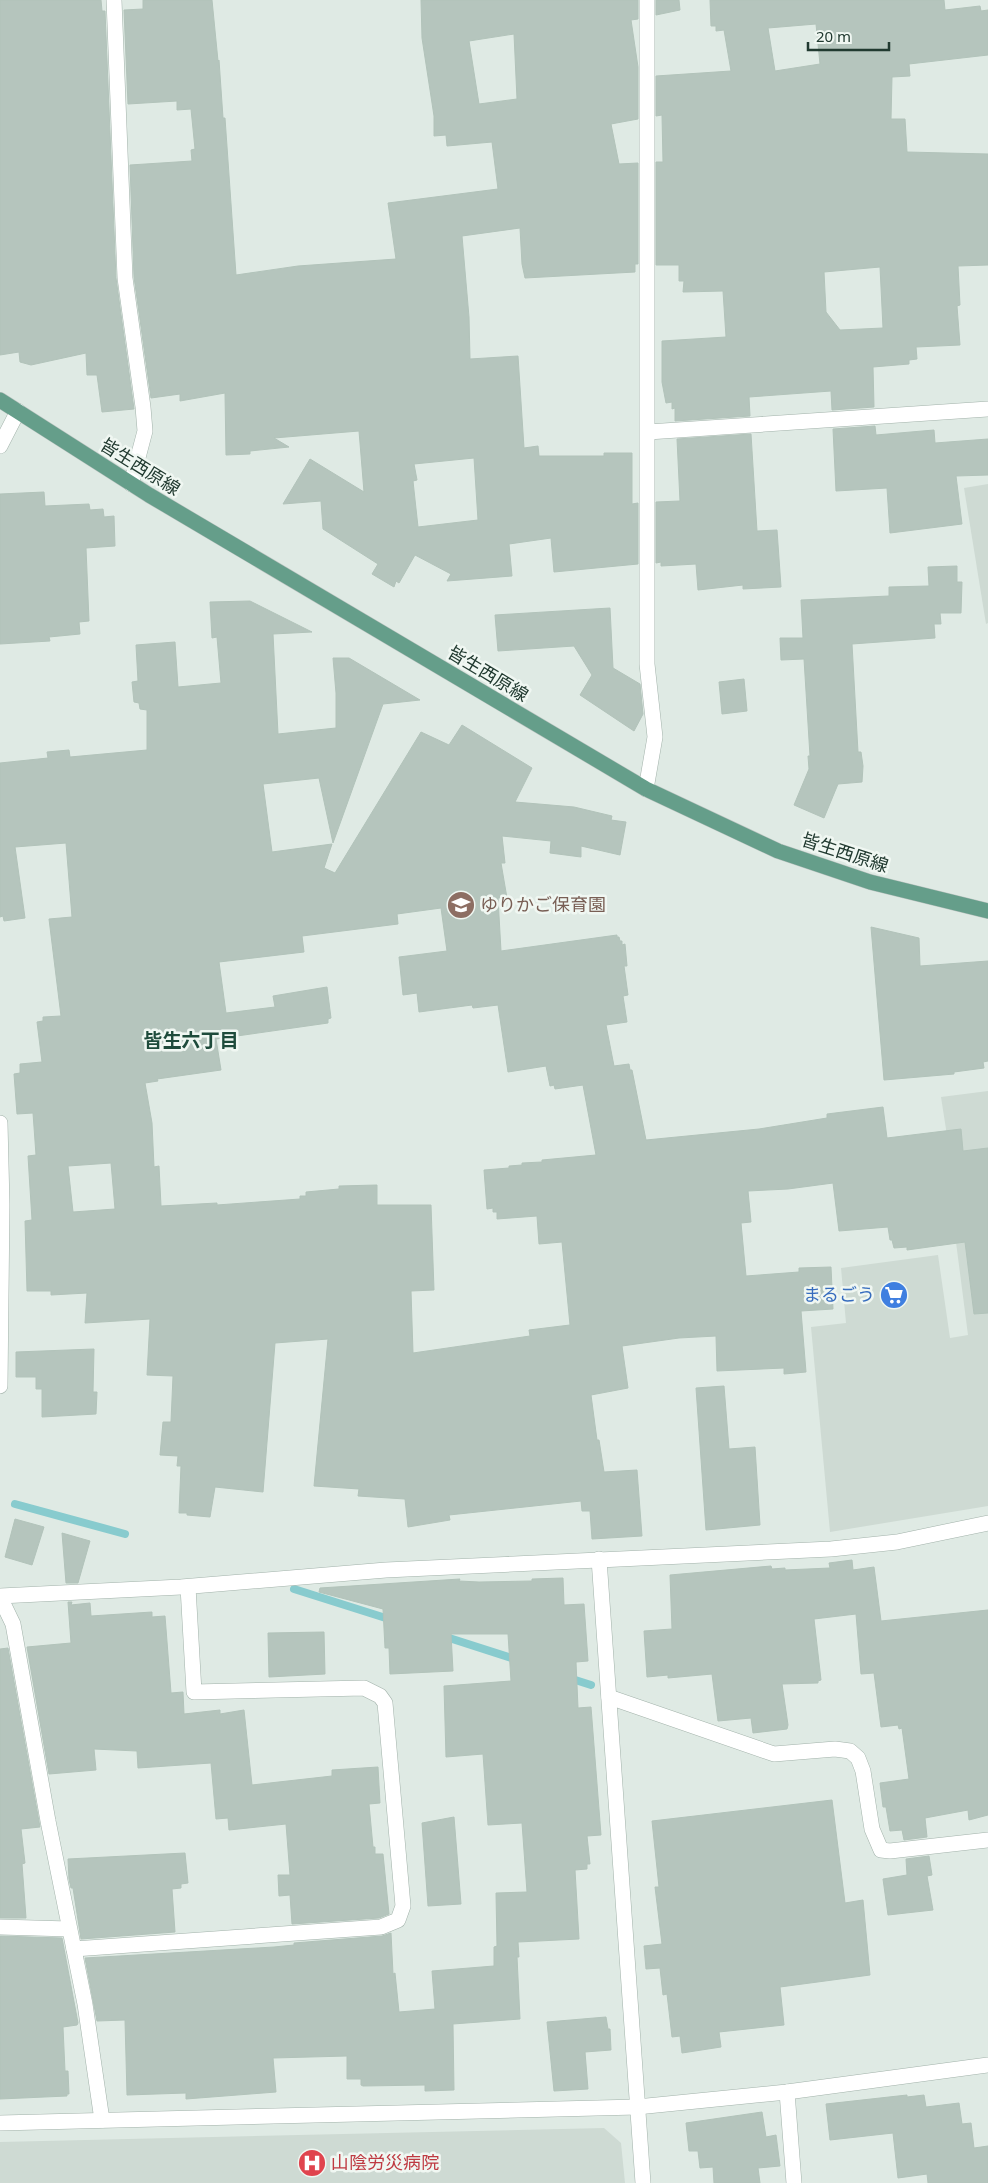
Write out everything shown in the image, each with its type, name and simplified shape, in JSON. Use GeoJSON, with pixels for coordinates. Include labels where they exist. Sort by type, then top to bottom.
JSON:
{"type":"FeatureCollection","features":[{"type":"Feature","properties":{"kind":"main road","name":"皆生西原線"},"geometry":{"type":"LineString","coordinates":[[0,400],[131,484],[646,789],[778,851],[870,882],[988,911]]}},
{"type":"Feature","properties":{"kind":"street"},"geometry":{"type":"LineString","coordinates":[[114,0],[125,278],[144,407],[145,431],[131,484]]}},
{"type":"Feature","properties":{"kind":"street"},"geometry":{"type":"LineString","coordinates":[[646,789],[655,737],[647,664],[647,0]]}},
{"type":"Feature","properties":{"kind":"street"},"geometry":{"type":"LineString","coordinates":[[648,432],[988,409]]}},
{"type":"Feature","properties":{"kind":"street"},"geometry":{"type":"LineString","coordinates":[[0,446],[18,411]]}},
{"type":"Feature","properties":{"kind":"street"},"geometry":{"type":"LineString","coordinates":[[0,1123],[0,1386]]}},
{"type":"Feature","properties":{"kind":"street"},"geometry":{"type":"LineString","coordinates":[[102,2120],[85,2004],[69,1929],[13,1624],[0,1596],[188,1587],[386,1570],[822,1549],[880,1544],[988,1523]]}},
{"type":"Feature","properties":{"kind":"street"},"geometry":{"type":"LineString","coordinates":[[599,1559],[637,2107],[644,2183]]}},
{"type":"Feature","properties":{"kind":"street"},"geometry":{"type":"LineString","coordinates":[[74,1949],[381,1927],[398,1920],[402,1913],[403,1906],[385,1703],[380,1696],[364,1688],[194,1692],[188,1587]]}},
{"type":"Feature","properties":{"kind":"street"},"geometry":{"type":"LineString","coordinates":[[609,1697],[774,1754],[835,1749],[850,1751],[858,1758],[863,1771],[872,1828],[881,1850],[890,1851],[988,1840]]}},
{"type":"Feature","properties":{"kind":"street"},"geometry":{"type":"LineString","coordinates":[[0,1927],[69,1929]]}},
{"type":"Feature","properties":{"kind":"street"},"geometry":{"type":"LineString","coordinates":[[0,2124],[637,2107],[787,2092],[988,2065]]}},
{"type":"Feature","properties":{"kind":"street"},"geometry":{"type":"LineString","coordinates":[[787,2092],[794,2183]]}},
{"type":"Feature","properties":{"kind":"shaded area"},"geometry":{"type":"Polygon","coordinates":[[[988,484],[988,623],[986,624],[964,488],[988,484]]]}},
{"type":"Feature","properties":{"kind":"shaded area","name":"まるごう"},"geometry":{"type":"Polygon","coordinates":[[[988,1091],[988,1506],[830,1532],[811,1327],[846,1323],[841,1268],[938,1255],[950,1338],[968,1335],[949,1188],[955,1187],[941,1097],[988,1091]]]}},
{"type":"Feature","properties":{"kind":"shaded area","name":"山陰労災病院"},"geometry":{"type":"Polygon","coordinates":[[[604,2128],[621,2143],[625,2183],[0,2183],[0,2142],[604,2128]]]}},
{"type":"Feature","properties":{"kind":"building"},"geometry":{"type":"Polygon","coordinates":[[[0,0],[101,0],[102,11],[105,11],[116,278],[134,409],[102,412],[97,375],[87,375],[86,353],[31,365],[20,362],[19,352],[0,355],[0,0]]]}},
{"type":"Feature","properties":{"kind":"building"},"geometry":{"type":"Polygon","coordinates":[[[143,0],[212,0],[223,118],[225,118],[236,275],[298,266],[396,259],[388,203],[498,189],[492,142],[447,146],[446,135],[434,136],[434,116],[422,38],[421,0],[638,0],[638,19],[631,20],[638,67],[638,119],[611,124],[619,164],[638,163],[638,264],[635,264],[635,272],[525,278],[522,264],[520,228],[462,236],[469,317],[470,359],[518,356],[524,448],[538,446],[539,456],[604,456],[604,453],[632,453],[632,504],[638,503],[638,564],[554,572],[551,538],[509,544],[512,576],[447,581],[451,574],[415,555],[399,583],[396,581],[394,587],[372,574],[378,564],[323,529],[321,501],[283,504],[310,459],[364,492],[359,431],[274,438],[289,447],[250,451],[250,454],[226,455],[225,393],[180,401],[180,394],[151,398],[134,277],[130,165],[192,161],[191,150],[195,149],[191,109],[177,110],[177,101],[128,104],[124,10],[143,9],[143,0]],[[514,34],[469,41],[479,104],[517,99],[514,34]],[[474,458],[414,464],[417,480],[413,481],[418,527],[478,520],[474,458]]]}},
{"type":"Feature","properties":{"kind":"building"},"geometry":{"type":"Polygon","coordinates":[[[656,0],[679,0],[680,10],[656,15],[656,0]]]}},
{"type":"Feature","properties":{"kind":"building"},"geometry":{"type":"Polygon","coordinates":[[[710,0],[944,0],[945,10],[980,6],[981,11],[988,10],[988,55],[909,64],[910,76],[892,77],[891,119],[905,119],[907,152],[988,154],[988,265],[958,266],[960,305],[957,306],[960,345],[916,347],[917,359],[909,360],[909,364],[873,367],[874,407],[832,410],[831,391],[749,397],[750,416],[675,421],[675,408],[672,409],[672,402],[666,403],[662,382],[662,341],[726,337],[723,291],[683,292],[684,281],[679,281],[679,265],[656,265],[656,162],[663,162],[662,115],[656,116],[656,76],[731,71],[724,30],[716,31],[716,26],[711,26],[710,0]],[[816,24],[768,28],[775,71],[820,64],[816,24]],[[880,267],[824,272],[826,312],[840,330],[883,328],[880,267]]]}},
{"type":"Feature","properties":{"kind":"building"},"geometry":{"type":"Polygon","coordinates":[[[875,426],[876,435],[934,430],[935,443],[988,439],[988,475],[956,476],[962,524],[890,533],[887,488],[836,491],[833,429],[875,426]]]}},
{"type":"Feature","properties":{"kind":"building"},"geometry":{"type":"Polygon","coordinates":[[[751,434],[757,531],[777,530],[781,587],[743,589],[743,585],[698,590],[696,564],[661,566],[661,562],[656,563],[656,502],[680,501],[677,439],[751,434]]]}},
{"type":"Feature","properties":{"kind":"building"},"geometry":{"type":"Polygon","coordinates":[[[44,492],[45,506],[89,504],[90,510],[103,509],[104,517],[114,516],[115,546],[86,548],[89,621],[79,622],[80,634],[49,637],[50,641],[0,644],[0,494],[44,492]]]}},
{"type":"Feature","properties":{"kind":"building"},"geometry":{"type":"Polygon","coordinates":[[[957,566],[957,582],[962,582],[961,613],[940,613],[941,624],[934,624],[935,638],[852,644],[858,752],[861,752],[863,766],[862,782],[838,784],[824,818],[794,805],[809,769],[808,756],[810,756],[804,659],[781,660],[780,638],[803,638],[801,600],[889,596],[889,587],[929,586],[928,567],[957,566]]]}},
{"type":"Feature","properties":{"kind":"building"},"geometry":{"type":"Polygon","coordinates":[[[250,601],[312,632],[273,634],[278,734],[336,728],[333,658],[349,658],[420,700],[383,704],[333,843],[319,778],[263,784],[272,852],[332,844],[324,868],[335,873],[421,732],[449,745],[462,725],[532,768],[515,802],[574,807],[612,816],[611,820],[626,822],[620,855],[581,846],[581,857],[550,853],[551,841],[502,836],[505,863],[501,863],[507,898],[498,898],[501,951],[617,935],[620,941],[622,941],[622,945],[625,944],[627,966],[624,966],[628,995],[623,996],[627,1022],[606,1025],[614,1066],[629,1064],[630,1070],[632,1070],[646,1140],[759,1129],[827,1118],[827,1114],[883,1107],[887,1138],[961,1129],[963,1151],[988,1148],[988,1313],[974,1314],[965,1242],[907,1250],[907,1247],[894,1248],[892,1240],[890,1240],[888,1227],[839,1231],[833,1183],[788,1189],[748,1191],[751,1222],[741,1223],[746,1276],[799,1272],[799,1268],[831,1267],[833,1309],[801,1311],[806,1372],[784,1374],[784,1368],[717,1371],[716,1336],[679,1338],[622,1346],[628,1388],[591,1395],[597,1440],[599,1440],[604,1472],[637,1470],[642,1536],[592,1539],[590,1511],[582,1511],[581,1501],[449,1515],[450,1520],[408,1527],[405,1499],[358,1496],[359,1489],[314,1486],[328,1339],[275,1343],[263,1492],[215,1487],[210,1517],[179,1513],[181,1466],[177,1466],[178,1456],[160,1455],[163,1422],[171,1422],[173,1376],[147,1375],[150,1319],[85,1323],[87,1293],[51,1295],[51,1291],[27,1291],[25,1221],[32,1220],[28,1156],[36,1155],[33,1113],[17,1114],[14,1074],[20,1073],[20,1064],[42,1062],[37,1022],[43,1021],[43,1017],[61,1016],[49,919],[72,917],[66,843],[15,847],[25,918],[4,921],[3,916],[0,917],[0,763],[48,758],[47,752],[69,750],[70,757],[147,750],[147,710],[140,709],[139,703],[134,702],[132,682],[138,681],[136,645],[175,642],[178,687],[221,683],[217,637],[212,638],[210,602],[250,601]],[[441,908],[397,914],[398,924],[302,936],[304,952],[219,962],[226,1013],[275,1007],[273,996],[327,987],[331,1018],[328,1019],[328,1023],[216,1039],[221,1070],[157,1079],[158,1081],[145,1083],[152,1123],[154,1167],[159,1166],[161,1206],[217,1203],[217,1205],[300,1199],[300,1196],[306,1196],[306,1192],[339,1189],[339,1186],[377,1185],[377,1205],[431,1205],[434,1290],[411,1291],[413,1353],[530,1336],[529,1330],[570,1325],[562,1242],[539,1244],[537,1216],[497,1219],[497,1212],[493,1212],[493,1208],[487,1209],[484,1170],[509,1168],[509,1166],[522,1165],[522,1163],[542,1162],[542,1160],[596,1155],[583,1085],[555,1089],[554,1085],[550,1086],[546,1066],[508,1072],[498,1005],[473,1008],[472,1005],[419,1012],[417,993],[403,995],[399,957],[447,951],[441,908]],[[111,1163],[68,1166],[73,1212],[115,1209],[111,1163]]]}},
{"type":"Feature","properties":{"kind":"building"},"geometry":{"type":"Polygon","coordinates":[[[610,608],[613,668],[640,684],[643,714],[634,731],[580,695],[592,675],[574,646],[498,651],[495,615],[610,608]]]}},
{"type":"Feature","properties":{"kind":"building"},"geometry":{"type":"Polygon","coordinates":[[[744,679],[747,711],[722,714],[719,682],[744,679]]]}},
{"type":"Feature","properties":{"kind":"building"},"geometry":{"type":"Polygon","coordinates":[[[871,927],[919,938],[920,966],[988,961],[988,1061],[983,1062],[984,1068],[954,1072],[954,1074],[884,1080],[871,927]]]}},
{"type":"Feature","properties":{"kind":"building"},"geometry":{"type":"Polygon","coordinates":[[[94,1349],[93,1392],[97,1392],[96,1414],[42,1417],[42,1389],[36,1389],[36,1377],[16,1377],[16,1352],[94,1349]]]}},
{"type":"Feature","properties":{"kind":"building"},"geometry":{"type":"Polygon","coordinates":[[[724,1386],[729,1449],[755,1447],[760,1525],[706,1530],[696,1388],[724,1386]]]}},
{"type":"Feature","properties":{"kind":"building"},"geometry":{"type":"Polygon","coordinates":[[[15,1519],[44,1527],[32,1565],[5,1557],[15,1519]]]}},
{"type":"Feature","properties":{"kind":"building"},"geometry":{"type":"Polygon","coordinates":[[[62,1533],[90,1541],[78,1583],[66,1583],[62,1533]]]}},
{"type":"Feature","properties":{"kind":"building"},"geometry":{"type":"Polygon","coordinates":[[[852,1560],[853,1570],[874,1567],[881,1621],[988,1610],[988,1815],[969,1820],[968,1810],[925,1818],[927,1837],[904,1840],[902,1830],[890,1831],[886,1807],[883,1807],[880,1783],[909,1779],[902,1728],[899,1729],[898,1725],[881,1727],[874,1673],[861,1674],[856,1614],[814,1619],[821,1680],[818,1683],[782,1684],[787,1729],[753,1733],[751,1718],[718,1721],[712,1674],[668,1678],[668,1675],[647,1677],[644,1631],[672,1629],[670,1575],[771,1566],[772,1569],[785,1568],[785,1570],[830,1568],[829,1563],[852,1560]]]}},
{"type":"Feature","properties":{"kind":"building"},"geometry":{"type":"Polygon","coordinates":[[[563,1578],[564,1605],[584,1604],[588,1661],[576,1662],[578,1708],[591,1707],[601,1835],[587,1836],[590,1864],[587,1864],[587,1869],[575,1870],[579,1939],[518,1942],[520,2019],[453,2024],[454,2090],[425,2091],[425,2085],[363,2086],[361,2085],[361,2079],[347,2079],[347,2056],[273,2058],[276,2092],[186,2099],[186,2093],[127,2095],[125,2020],[97,2021],[85,1958],[274,1947],[294,1945],[294,1943],[382,1936],[391,1933],[393,1974],[395,1973],[399,2012],[435,2009],[432,1971],[494,1966],[494,1947],[497,1946],[496,1893],[527,1892],[522,1823],[488,1825],[483,1754],[446,1757],[444,1686],[511,1681],[508,1634],[451,1634],[453,1671],[390,1674],[389,1648],[385,1648],[383,1609],[319,1592],[320,1588],[460,1579],[459,1581],[479,1582],[532,1581],[532,1579],[563,1578]]]}},
{"type":"Feature","properties":{"kind":"building"},"geometry":{"type":"Polygon","coordinates":[[[68,1602],[72,1602],[71,1605],[90,1603],[91,1616],[152,1612],[152,1617],[165,1616],[171,1693],[183,1692],[184,1714],[220,1710],[220,1714],[244,1710],[252,1785],[332,1776],[332,1770],[378,1767],[380,1803],[369,1804],[373,1847],[375,1847],[375,1854],[383,1854],[389,1914],[379,1918],[292,1924],[290,1895],[279,1896],[278,1875],[290,1875],[286,1824],[229,1830],[228,1818],[216,1819],[211,1763],[138,1768],[137,1751],[94,1749],[96,1770],[49,1774],[27,1647],[71,1643],[68,1602]]]}},
{"type":"Feature","properties":{"kind":"building"},"geometry":{"type":"Polygon","coordinates":[[[324,1632],[325,1674],[269,1677],[268,1633],[324,1632]]]}},
{"type":"Feature","properties":{"kind":"building"},"geometry":{"type":"Polygon","coordinates":[[[8,1648],[40,1827],[21,1829],[25,1863],[22,1864],[26,1918],[0,1918],[0,1649],[8,1648]]]}},
{"type":"Feature","properties":{"kind":"building"},"geometry":{"type":"Polygon","coordinates":[[[832,1800],[845,1903],[863,1900],[870,1975],[780,1987],[784,2025],[719,2032],[721,2047],[682,2053],[680,2036],[672,2037],[667,1994],[663,1995],[660,1968],[646,1969],[644,1946],[662,1944],[655,1887],[659,1887],[652,1821],[832,1800]]]}},
{"type":"Feature","properties":{"kind":"building"},"geometry":{"type":"Polygon","coordinates":[[[454,1817],[461,1904],[428,1906],[422,1823],[454,1817]]]}},
{"type":"Feature","properties":{"kind":"building"},"geometry":{"type":"Polygon","coordinates":[[[185,1853],[188,1883],[181,1884],[181,1888],[172,1889],[175,1932],[81,1939],[73,1888],[71,1888],[69,1879],[68,1859],[185,1853]]]}},
{"type":"Feature","properties":{"kind":"building"},"geometry":{"type":"Polygon","coordinates":[[[929,1856],[932,1875],[927,1876],[933,1910],[888,1915],[883,1879],[907,1875],[906,1859],[929,1856]]]}},
{"type":"Feature","properties":{"kind":"building"},"geometry":{"type":"Polygon","coordinates":[[[0,1936],[62,1938],[78,2023],[77,2025],[63,2027],[65,2071],[68,2071],[69,2094],[67,2096],[0,2099],[0,1936]]]}},
{"type":"Feature","properties":{"kind":"building"},"geometry":{"type":"Polygon","coordinates":[[[606,2017],[608,2029],[610,2029],[611,2050],[585,2052],[588,2089],[554,2091],[547,2022],[606,2017]]]}},
{"type":"Feature","properties":{"kind":"building"},"geometry":{"type":"Polygon","coordinates":[[[907,2095],[907,2097],[924,2095],[926,2107],[959,2103],[962,2124],[971,2123],[974,2148],[988,2146],[988,2183],[928,2183],[927,2174],[898,2178],[893,2133],[830,2140],[826,2104],[907,2095]]]}},
{"type":"Feature","properties":{"kind":"building"},"geometry":{"type":"Polygon","coordinates":[[[762,2112],[766,2137],[776,2135],[780,2166],[758,2168],[760,2183],[714,2183],[713,2167],[700,2168],[698,2151],[689,2151],[686,2123],[762,2112]]]}},
{"type":"Feature","properties":{"kind":"waterway"},"geometry":{"type":"LineString","coordinates":[[15,1504],[125,1534]]}},
{"type":"Feature","properties":{"kind":"waterway"},"geometry":{"type":"LineString","coordinates":[[294,1589],[392,1620]]}},
{"type":"Feature","properties":{"kind":"waterway"},"geometry":{"type":"LineString","coordinates":[[443,1636],[518,1660]]}},
{"type":"Feature","properties":{"kind":"waterway"},"geometry":{"type":"LineString","coordinates":[[569,1678],[591,1685]]}},
{"type":"Feature","properties":{"kind":"place","name":"ゆりかご保育園"},"geometry":{"type":"Point","coordinates":[461,905]}},
{"type":"Feature","properties":{"kind":"place","name":"まるごう"},"geometry":{"type":"Point","coordinates":[894,1295]}},
{"type":"Feature","properties":{"kind":"place","name":"山陰労災病院"},"geometry":{"type":"Point","coordinates":[312,2163]}},
{"type":"Feature","properties":{"kind":"district","name":"皆生六丁目"},"geometry":{"type":"Point","coordinates":[191,1040]}}]}
